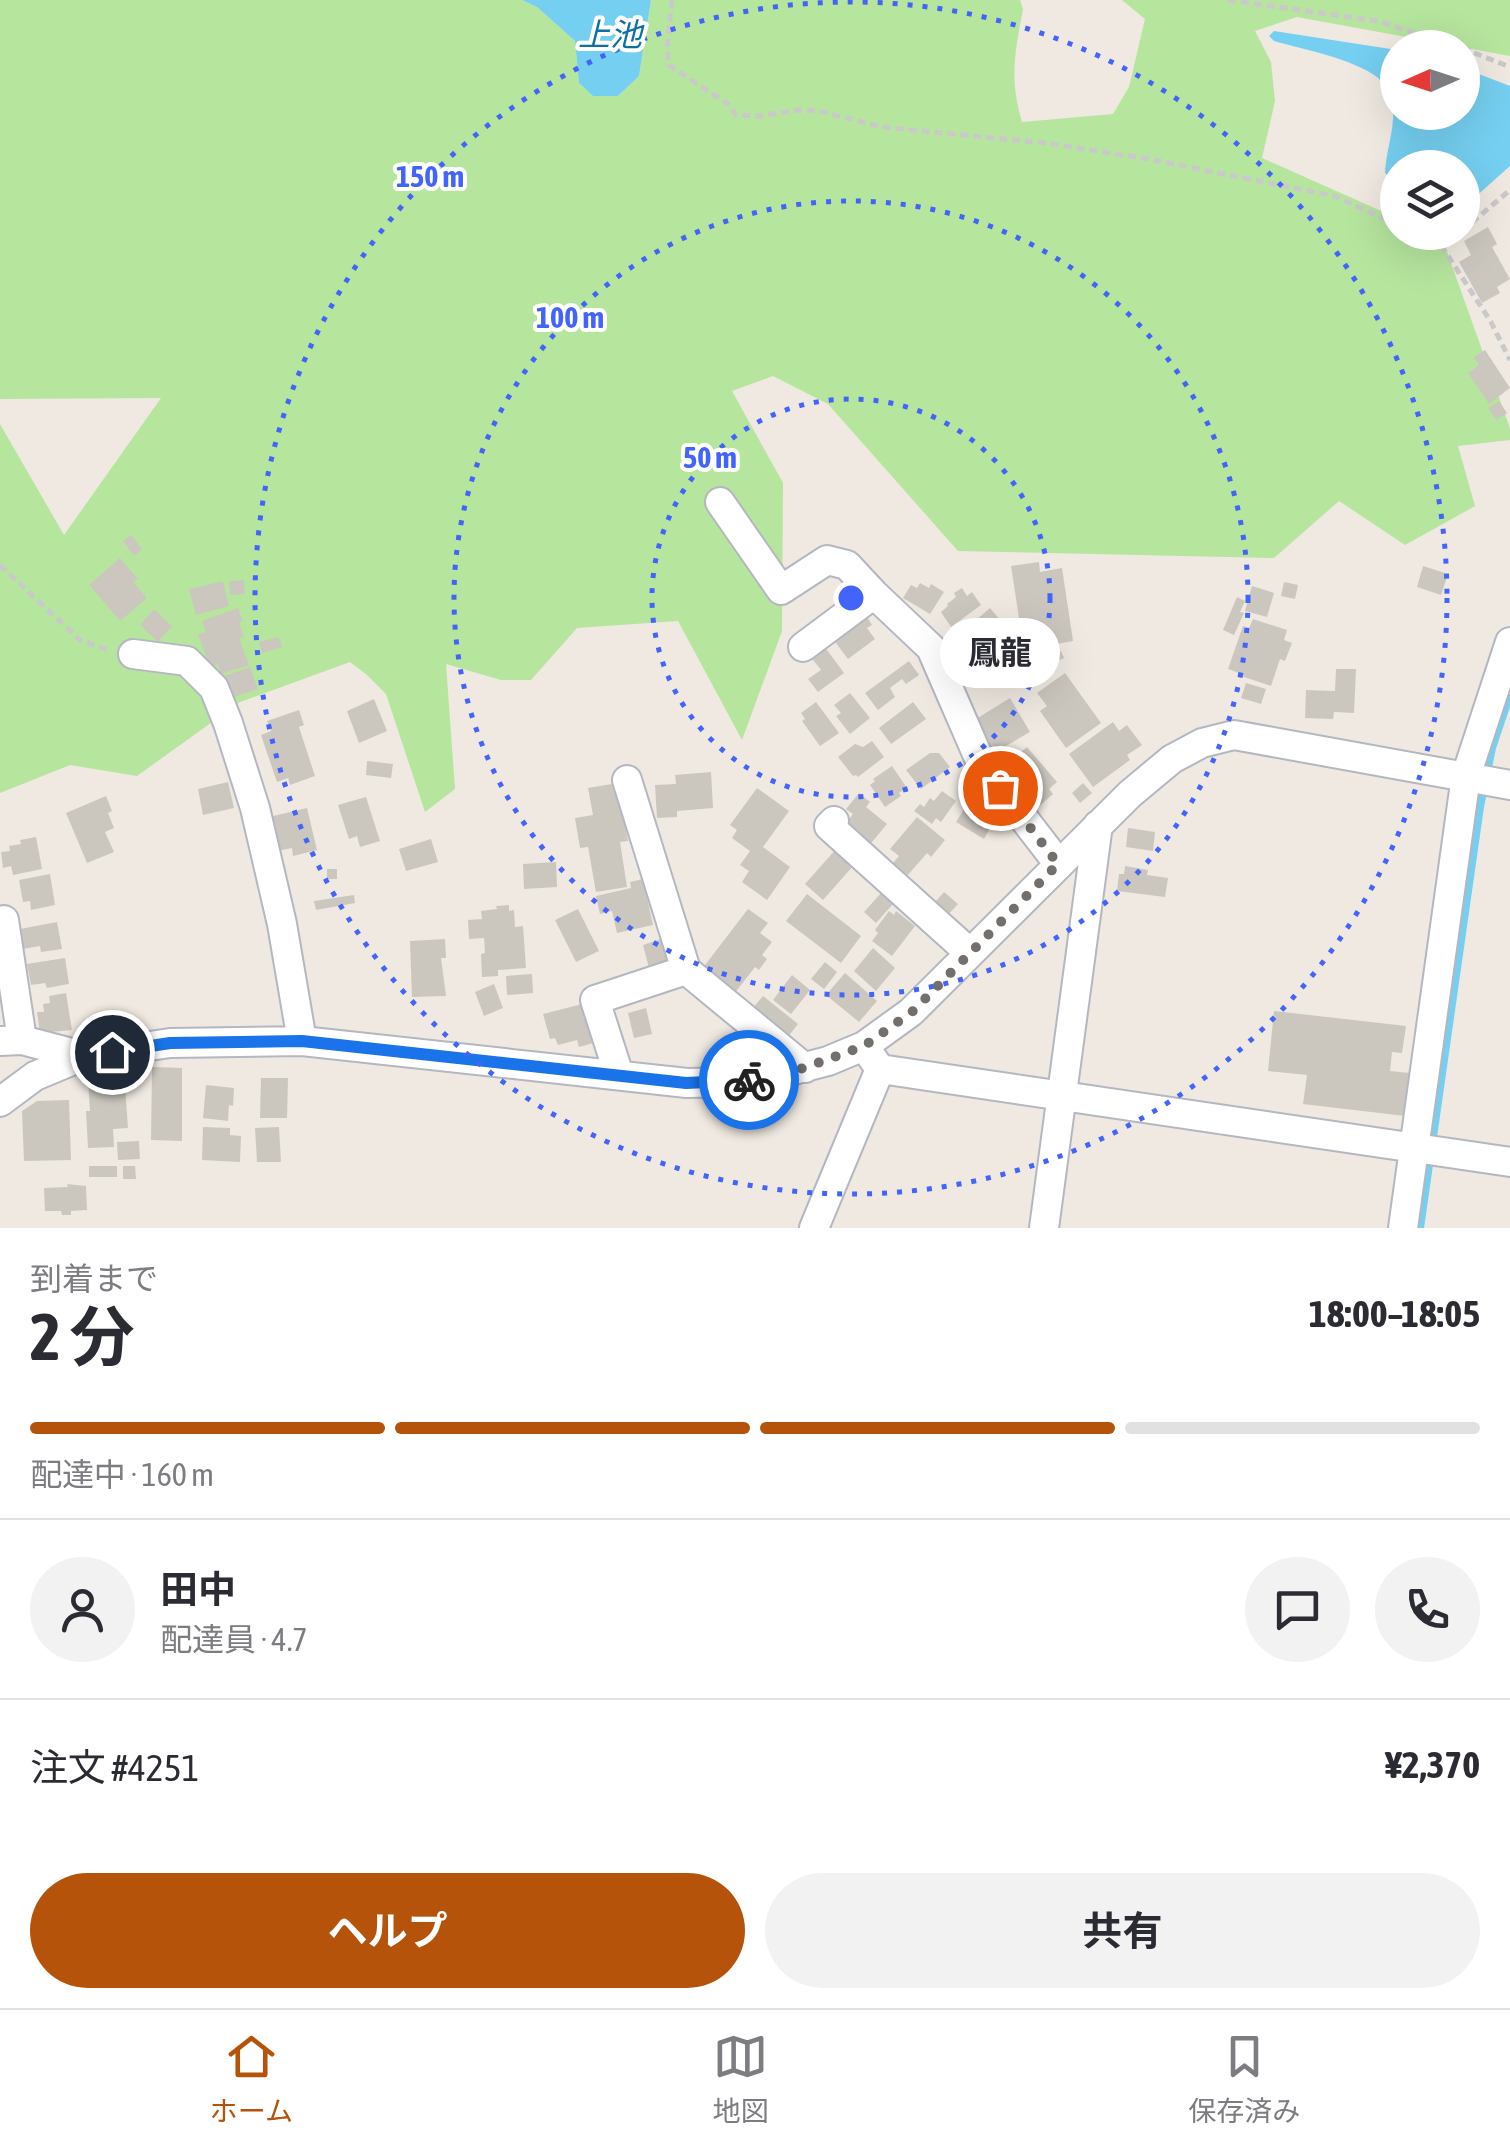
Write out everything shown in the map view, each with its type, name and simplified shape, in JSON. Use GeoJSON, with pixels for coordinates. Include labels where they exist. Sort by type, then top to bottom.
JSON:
{"type":"FeatureCollection","features":[{"type":"Feature","properties":{"kind":"street"},"geometry":{"type":"LineString","coordinates":[[720,502],[781,590],[827,560],[846,565],[931,648],[980,763],[1058,864]]}},
{"type":"Feature","properties":{"kind":"street"},"geometry":{"type":"LineString","coordinates":[[803,647],[874,594]]}},
{"type":"Feature","properties":{"kind":"street"},"geometry":{"type":"LineString","coordinates":[[1403,1228],[1466,776],[1510,642]]}},
{"type":"Feature","properties":{"kind":"street"},"geometry":{"type":"LineString","coordinates":[[133,654],[187,662],[214,688],[255,808],[282,924],[302,1041]]}},
{"type":"Feature","properties":{"kind":"street"},"geometry":{"type":"LineString","coordinates":[[814,1228],[872,1058],[912,1012],[1098,824],[1172,760],[1202,743],[1234,734],[1510,784]]}},
{"type":"Feature","properties":{"kind":"street"},"geometry":{"type":"LineString","coordinates":[[627,780],[686,970],[804,1068]]}},
{"type":"Feature","properties":{"kind":"street"},"geometry":{"type":"LineString","coordinates":[[834,821],[829,826],[970,953]]}},
{"type":"Feature","properties":{"kind":"street"},"geometry":{"type":"LineString","coordinates":[[1044,1228],[1098,824]]}},
{"type":"Feature","properties":{"kind":"street"},"geometry":{"type":"LineString","coordinates":[[9,919],[11,1040],[83,1056]]}},
{"type":"Feature","properties":{"kind":"street"},"geometry":{"type":"LineString","coordinates":[[619,1075],[595,1000],[686,970]]}},
{"type":"Feature","properties":{"kind":"street"},"geometry":{"type":"LineString","coordinates":[[0,1102],[35,1076],[83,1056],[170,1043],[302,1041],[686,1083],[735,1082],[872,1058],[1062,1095],[1510,1162]]}},
{"type":"Feature","properties":{"kind":"path"},"geometry":{"type":"LineString","coordinates":[[672,0],[669,66],[728,104],[736,114],[819,111],[882,127],[1149,159],[1334,196],[1380,217]]}},
{"type":"Feature","properties":{"kind":"path"},"geometry":{"type":"LineString","coordinates":[[1228,0],[1378,22],[1404,30]]}},
{"type":"Feature","properties":{"kind":"path"},"geometry":{"type":"LineString","coordinates":[[1480,55],[1510,66]]}},
{"type":"Feature","properties":{"kind":"path"},"geometry":{"type":"LineString","coordinates":[[1480,216],[1510,190]]}},
{"type":"Feature","properties":{"kind":"path"},"geometry":{"type":"LineString","coordinates":[[1445,250],[1510,360]]}},
{"type":"Feature","properties":{"kind":"path"},"geometry":{"type":"LineString","coordinates":[[3,567],[80,640],[133,654]]}},
{"type":"Feature","properties":{"kind":"green space"},"geometry":{"type":"Polygon","coordinates":[[[0,0],[522,0],[537,7],[575,41],[579,83],[593,96],[618,96],[639,76],[651,0],[1020,0],[1023,9],[1014,79],[1022,122],[1113,114],[1129,87],[1145,19],[1122,0],[1510,0],[1510,56],[1480,51],[1480,30],[1380,32],[1297,17],[1255,31],[1271,62],[1275,101],[1262,158],[1380,210],[1380,250],[1446,250],[1510,428],[1510,440],[1458,446],[1475,506],[1405,545],[1339,501],[1274,558],[958,551],[828,404],[773,376],[732,391],[783,483],[782,631],[742,740],[678,621],[577,628],[531,680],[501,680],[446,664],[455,789],[425,812],[386,694],[350,662],[240,702],[137,776],[70,765],[0,793],[0,424],[64,535],[161,398],[0,399],[0,0]]]}},
{"type":"Feature","properties":{"kind":"water","name":"上池"},"geometry":{"type":"Polygon","coordinates":[[[522,0],[651,0],[639,76],[618,96],[593,96],[579,83],[575,41],[537,7],[522,0]]]}},
{"type":"Feature","properties":{"kind":"water"},"geometry":{"type":"Polygon","coordinates":[[[1274,31],[1380,47],[1380,80],[1341,60],[1274,41],[1269,36],[1274,31]]]}},
{"type":"Feature","properties":{"kind":"water"},"geometry":{"type":"Polygon","coordinates":[[[1480,75],[1510,86],[1510,166],[1480,193],[1480,150],[1388,150],[1391,130],[1480,130],[1480,75]]]}},
{"type":"Feature","properties":{"kind":"building"},"geometry":{"type":"Polygon","coordinates":[[[1488,227],[1497,244],[1492,247],[1510,279],[1497,287],[1500,293],[1482,303],[1459,262],[1471,255],[1468,250],[1480,250],[1480,232],[1488,227]]]}},
{"type":"Feature","properties":{"kind":"building"},"geometry":{"type":"Polygon","coordinates":[[[1485,350],[1510,388],[1489,404],[1468,373],[1479,365],[1474,357],[1485,350]]]}},
{"type":"Feature","properties":{"kind":"building"},"geometry":{"type":"Polygon","coordinates":[[[1499,401],[1507,413],[1496,420],[1488,408],[1499,401]]]}},
{"type":"Feature","properties":{"kind":"building"},"geometry":{"type":"Polygon","coordinates":[[[131,535],[142,549],[134,556],[123,541],[131,535]]]}},
{"type":"Feature","properties":{"kind":"building"},"geometry":{"type":"Polygon","coordinates":[[[120,558],[138,579],[133,582],[147,598],[120,621],[89,585],[120,558]]]}},
{"type":"Feature","properties":{"kind":"building"},"geometry":{"type":"Polygon","coordinates":[[[1039,562],[1040,572],[1062,568],[1073,641],[1040,647],[1038,635],[1022,638],[1011,566],[1039,562]]]}},
{"type":"Feature","properties":{"kind":"building"},"geometry":{"type":"Polygon","coordinates":[[[1423,566],[1448,574],[1441,595],[1417,587],[1423,566]]]}},
{"type":"Feature","properties":{"kind":"building"},"geometry":{"type":"Polygon","coordinates":[[[244,580],[245,594],[230,595],[229,581],[244,580]]]}},
{"type":"Feature","properties":{"kind":"building"},"geometry":{"type":"Polygon","coordinates":[[[223,581],[229,606],[196,615],[189,589],[223,581]]]}},
{"type":"Feature","properties":{"kind":"building"},"geometry":{"type":"Polygon","coordinates":[[[1284,582],[1298,585],[1295,599],[1281,596],[1284,582]]]}},
{"type":"Feature","properties":{"kind":"building"},"geometry":{"type":"Polygon","coordinates":[[[920,583],[944,592],[930,614],[903,598],[911,585],[917,588],[920,583]]]}},
{"type":"Feature","properties":{"kind":"building"},"geometry":{"type":"Polygon","coordinates":[[[1252,586],[1274,593],[1267,617],[1245,611],[1252,586]]]}},
{"type":"Feature","properties":{"kind":"building"},"geometry":{"type":"Polygon","coordinates":[[[962,588],[967,596],[972,592],[981,605],[951,627],[941,612],[962,588]]]}},
{"type":"Feature","properties":{"kind":"building"},"geometry":{"type":"Polygon","coordinates":[[[1237,597],[1245,601],[1234,635],[1223,630],[1237,597]]]}},
{"type":"Feature","properties":{"kind":"building"},"geometry":{"type":"Polygon","coordinates":[[[238,608],[244,637],[239,638],[249,665],[221,674],[218,664],[210,667],[198,634],[206,632],[202,621],[238,608]]]}},
{"type":"Feature","properties":{"kind":"building"},"geometry":{"type":"Polygon","coordinates":[[[990,608],[1001,621],[965,651],[955,638],[990,608]]]}},
{"type":"Feature","properties":{"kind":"building"},"geometry":{"type":"Polygon","coordinates":[[[154,609],[172,626],[158,642],[140,625],[154,609]]]}},
{"type":"Feature","properties":{"kind":"building"},"geometry":{"type":"Polygon","coordinates":[[[866,615],[872,625],[867,628],[875,639],[848,659],[833,639],[866,615]]]}},
{"type":"Feature","properties":{"kind":"building"},"geometry":{"type":"Polygon","coordinates":[[[1253,619],[1287,630],[1284,640],[1292,643],[1285,661],[1280,659],[1271,686],[1228,669],[1243,626],[1249,628],[1253,619]]]}},
{"type":"Feature","properties":{"kind":"building"},"geometry":{"type":"Polygon","coordinates":[[[279,637],[282,647],[262,653],[259,642],[279,637]]]}},
{"type":"Feature","properties":{"kind":"building"},"geometry":{"type":"Polygon","coordinates":[[[1036,643],[1043,659],[1061,651],[1064,658],[1046,667],[1048,672],[1027,682],[1012,647],[1036,643]]]}},
{"type":"Feature","properties":{"kind":"building"},"geometry":{"type":"Polygon","coordinates":[[[824,646],[844,673],[818,692],[808,679],[821,670],[810,656],[824,646]]]}},
{"type":"Feature","properties":{"kind":"building"},"geometry":{"type":"Polygon","coordinates":[[[909,661],[919,675],[906,684],[902,679],[890,688],[895,697],[878,710],[865,693],[909,661]]]}},
{"type":"Feature","properties":{"kind":"building"},"geometry":{"type":"Polygon","coordinates":[[[250,667],[258,689],[231,698],[224,676],[250,667]]]}},
{"type":"Feature","properties":{"kind":"building"},"geometry":{"type":"Polygon","coordinates":[[[1336,669],[1356,669],[1354,713],[1334,712],[1333,719],[1305,718],[1306,690],[1335,691],[1336,669]]]}},
{"type":"Feature","properties":{"kind":"building"},"geometry":{"type":"Polygon","coordinates":[[[1065,673],[1101,723],[1066,748],[1040,711],[1047,706],[1037,693],[1065,673]]]}},
{"type":"Feature","properties":{"kind":"building"},"geometry":{"type":"Polygon","coordinates":[[[1246,683],[1266,689],[1261,704],[1241,698],[1246,683]]]}},
{"type":"Feature","properties":{"kind":"building"},"geometry":{"type":"Polygon","coordinates":[[[850,693],[870,718],[850,734],[836,716],[841,713],[834,705],[850,693]]]}},
{"type":"Feature","properties":{"kind":"building"},"geometry":{"type":"Polygon","coordinates":[[[1010,698],[1030,732],[992,754],[976,719],[1010,698]]]}},
{"type":"Feature","properties":{"kind":"building"},"geometry":{"type":"Polygon","coordinates":[[[374,699],[387,731],[359,743],[347,711],[374,699]]]}},
{"type":"Feature","properties":{"kind":"building"},"geometry":{"type":"Polygon","coordinates":[[[816,702],[839,733],[820,746],[802,721],[805,719],[801,713],[816,702]]]}},
{"type":"Feature","properties":{"kind":"building"},"geometry":{"type":"Polygon","coordinates":[[[913,702],[926,719],[891,744],[879,728],[913,702]]]}},
{"type":"Feature","properties":{"kind":"building"},"geometry":{"type":"Polygon","coordinates":[[[299,710],[304,725],[299,727],[315,776],[290,785],[288,778],[277,782],[261,735],[271,731],[267,721],[299,710]]]}},
{"type":"Feature","properties":{"kind":"building"},"geometry":{"type":"Polygon","coordinates":[[[1113,722],[1119,731],[1127,725],[1142,745],[1127,755],[1130,760],[1093,787],[1069,754],[1113,722]]]}},
{"type":"Feature","properties":{"kind":"building"},"geometry":{"type":"Polygon","coordinates":[[[872,741],[884,757],[858,777],[853,776],[838,757],[855,744],[863,747],[872,741]]]}},
{"type":"Feature","properties":{"kind":"building"},"geometry":{"type":"Polygon","coordinates":[[[1027,747],[1057,782],[1049,789],[1053,794],[1031,813],[997,773],[1027,747]]]}},
{"type":"Feature","properties":{"kind":"building"},"geometry":{"type":"Polygon","coordinates":[[[930,753],[939,753],[950,767],[921,789],[906,770],[930,753]]]}},
{"type":"Feature","properties":{"kind":"building"},"geometry":{"type":"Polygon","coordinates":[[[367,761],[393,764],[391,778],[366,775],[367,761]]]}},
{"type":"Feature","properties":{"kind":"building"},"geometry":{"type":"Polygon","coordinates":[[[892,766],[907,788],[885,807],[870,785],[892,766]]]}},
{"type":"Feature","properties":{"kind":"building"},"geometry":{"type":"Polygon","coordinates":[[[711,772],[713,808],[677,811],[677,817],[657,818],[655,785],[676,784],[675,775],[711,772]]]}},
{"type":"Feature","properties":{"kind":"building"},"geometry":{"type":"Polygon","coordinates":[[[228,782],[234,808],[203,815],[198,789],[228,782]]]}},
{"type":"Feature","properties":{"kind":"building"},"geometry":{"type":"Polygon","coordinates":[[[618,783],[628,841],[620,842],[627,887],[596,892],[588,847],[580,848],[575,818],[593,815],[588,788],[618,783]]]}},
{"type":"Feature","properties":{"kind":"building"},"geometry":{"type":"Polygon","coordinates":[[[1083,783],[1092,793],[1080,803],[1072,793],[1083,783]]]}},
{"type":"Feature","properties":{"kind":"building"},"geometry":{"type":"Polygon","coordinates":[[[757,788],[789,811],[763,847],[790,867],[767,900],[742,882],[749,871],[740,865],[750,851],[732,838],[737,830],[730,825],[757,788]]]}},
{"type":"Feature","properties":{"kind":"building"},"geometry":{"type":"Polygon","coordinates":[[[942,791],[956,801],[941,822],[936,818],[932,824],[914,811],[920,804],[924,807],[930,798],[934,801],[942,791]]]}},
{"type":"Feature","properties":{"kind":"building"},"geometry":{"type":"Polygon","coordinates":[[[859,793],[870,802],[866,807],[887,824],[867,848],[842,828],[853,814],[846,809],[859,793]]]}},
{"type":"Feature","properties":{"kind":"building"},"geometry":{"type":"Polygon","coordinates":[[[106,796],[114,828],[105,832],[114,852],[87,863],[66,813],[106,796]]]}},
{"type":"Feature","properties":{"kind":"building"},"geometry":{"type":"Polygon","coordinates":[[[366,797],[380,841],[360,847],[357,836],[349,839],[338,805],[366,797]]]}},
{"type":"Feature","properties":{"kind":"building"},"geometry":{"type":"Polygon","coordinates":[[[968,803],[995,819],[984,839],[956,822],[968,803]]]}},
{"type":"Feature","properties":{"kind":"building"},"geometry":{"type":"Polygon","coordinates":[[[307,808],[317,850],[293,856],[292,848],[277,851],[269,817],[307,808]]]}},
{"type":"Feature","properties":{"kind":"building"},"geometry":{"type":"Polygon","coordinates":[[[917,817],[945,840],[907,876],[892,864],[899,856],[890,849],[917,817]]]}},
{"type":"Feature","properties":{"kind":"building"},"geometry":{"type":"Polygon","coordinates":[[[1128,828],[1155,832],[1153,851],[1126,847],[1128,828]]]}},
{"type":"Feature","properties":{"kind":"building"},"geometry":{"type":"Polygon","coordinates":[[[36,837],[42,869],[13,875],[11,866],[3,868],[1,852],[10,851],[9,846],[21,844],[20,840],[36,837]]]}},
{"type":"Feature","properties":{"kind":"building"},"geometry":{"type":"Polygon","coordinates":[[[431,839],[438,862],[406,871],[399,849],[431,839]]]}},
{"type":"Feature","properties":{"kind":"building"},"geometry":{"type":"Polygon","coordinates":[[[837,848],[854,865],[823,900],[805,884],[837,848]]]}},
{"type":"Feature","properties":{"kind":"building"},"geometry":{"type":"Polygon","coordinates":[[[556,862],[557,887],[524,889],[523,864],[556,862]]]}},
{"type":"Feature","properties":{"kind":"building"},"geometry":{"type":"Polygon","coordinates":[[[1125,866],[1168,878],[1165,897],[1117,891],[1119,874],[1124,874],[1125,866]]]}},
{"type":"Feature","properties":{"kind":"building"},"geometry":{"type":"Polygon","coordinates":[[[327,869],[337,869],[337,879],[327,879],[327,869]]]}},
{"type":"Feature","properties":{"kind":"building"},"geometry":{"type":"Polygon","coordinates":[[[50,874],[55,905],[31,910],[30,901],[23,902],[19,880],[50,874]]]}},
{"type":"Feature","properties":{"kind":"building"},"geometry":{"type":"Polygon","coordinates":[[[643,879],[653,925],[617,933],[612,911],[600,914],[596,896],[631,888],[630,882],[643,879]]]}},
{"type":"Feature","properties":{"kind":"building"},"geometry":{"type":"Polygon","coordinates":[[[944,892],[958,904],[943,920],[930,908],[944,892]]]}},
{"type":"Feature","properties":{"kind":"building"},"geometry":{"type":"Polygon","coordinates":[[[881,893],[893,904],[876,923],[864,912],[881,893]]]}},
{"type":"Feature","properties":{"kind":"building"},"geometry":{"type":"Polygon","coordinates":[[[807,894],[861,936],[841,963],[786,921],[807,894]]]}},
{"type":"Feature","properties":{"kind":"building"},"geometry":{"type":"Polygon","coordinates":[[[354,895],[355,903],[316,910],[314,901],[354,895]]]}},
{"type":"Feature","properties":{"kind":"building"},"geometry":{"type":"Polygon","coordinates":[[[509,905],[509,911],[514,910],[515,927],[523,926],[526,968],[498,970],[498,976],[482,977],[484,938],[469,939],[468,920],[482,919],[481,911],[509,905]]]}},
{"type":"Feature","properties":{"kind":"building"},"geometry":{"type":"Polygon","coordinates":[[[578,909],[599,951],[576,962],[555,920],[578,909]]]}},
{"type":"Feature","properties":{"kind":"building"},"geometry":{"type":"Polygon","coordinates":[[[748,909],[768,923],[760,933],[772,942],[762,955],[767,959],[759,970],[755,967],[734,994],[702,969],[748,909]]]}},
{"type":"Feature","properties":{"kind":"building"},"geometry":{"type":"Polygon","coordinates":[[[889,911],[894,915],[896,911],[915,926],[892,956],[872,941],[889,911]]]}},
{"type":"Feature","properties":{"kind":"building"},"geometry":{"type":"Polygon","coordinates":[[[57,922],[62,949],[23,949],[20,929],[57,922]]]}},
{"type":"Feature","properties":{"kind":"building"},"geometry":{"type":"Polygon","coordinates":[[[445,939],[446,958],[441,958],[446,996],[412,997],[410,941],[445,939]]]}},
{"type":"Feature","properties":{"kind":"building"},"geometry":{"type":"Polygon","coordinates":[[[661,939],[667,963],[649,968],[643,945],[661,939]]]}},
{"type":"Feature","properties":{"kind":"building"},"geometry":{"type":"Polygon","coordinates":[[[873,948],[895,968],[876,991],[854,971],[873,948]]]}},
{"type":"Feature","properties":{"kind":"building"},"geometry":{"type":"Polygon","coordinates":[[[65,958],[69,984],[47,988],[45,983],[31,985],[27,964],[65,958]]]}},
{"type":"Feature","properties":{"kind":"building"},"geometry":{"type":"Polygon","coordinates":[[[825,962],[837,972],[824,989],[811,979],[825,962]]]}},
{"type":"Feature","properties":{"kind":"building"},"geometry":{"type":"Polygon","coordinates":[[[845,973],[877,1001],[859,1022],[826,995],[845,973]]]}},
{"type":"Feature","properties":{"kind":"building"},"geometry":{"type":"Polygon","coordinates":[[[532,974],[533,993],[507,995],[506,976],[532,974]]]}},
{"type":"Feature","properties":{"kind":"building"},"geometry":{"type":"Polygon","coordinates":[[[792,975],[810,990],[791,1014],[773,1000],[792,975]]]}},
{"type":"Feature","properties":{"kind":"building"},"geometry":{"type":"Polygon","coordinates":[[[494,984],[503,1008],[484,1016],[475,992],[494,984]]]}},
{"type":"Feature","properties":{"kind":"building"},"geometry":{"type":"Polygon","coordinates":[[[66,993],[72,1030],[40,1033],[37,1012],[44,1012],[43,1004],[50,1003],[49,996],[66,993]]]}},
{"type":"Feature","properties":{"kind":"building"},"geometry":{"type":"Polygon","coordinates":[[[763,996],[798,1024],[787,1038],[752,1009],[763,996]]]}},
{"type":"Feature","properties":{"kind":"building"},"geometry":{"type":"Polygon","coordinates":[[[586,1003],[597,1042],[579,1047],[577,1040],[558,1045],[555,1038],[550,1039],[543,1014],[586,1003]]]}},
{"type":"Feature","properties":{"kind":"building"},"geometry":{"type":"Polygon","coordinates":[[[646,1008],[652,1034],[634,1038],[628,1013],[646,1008]]]}},
{"type":"Feature","properties":{"kind":"building"},"geometry":{"type":"Polygon","coordinates":[[[1274,1011],[1406,1026],[1402,1053],[1392,1052],[1390,1071],[1410,1073],[1405,1116],[1303,1104],[1307,1075],[1268,1071],[1274,1011]]]}},
{"type":"Feature","properties":{"kind":"building"},"geometry":{"type":"Polygon","coordinates":[[[152,1067],[182,1068],[182,1141],[151,1140],[152,1067]]]}},
{"type":"Feature","properties":{"kind":"building"},"geometry":{"type":"Polygon","coordinates":[[[113,1078],[114,1087],[125,1086],[128,1128],[113,1129],[114,1147],[88,1148],[88,1080],[113,1078]]]}},
{"type":"Feature","properties":{"kind":"building"},"geometry":{"type":"Polygon","coordinates":[[[261,1078],[288,1078],[287,1118],[260,1118],[261,1078]]]}},
{"type":"Feature","properties":{"kind":"building"},"geometry":{"type":"Polygon","coordinates":[[[206,1085],[234,1088],[228,1121],[203,1118],[206,1085]]]}},
{"type":"Feature","properties":{"kind":"building"},"geometry":{"type":"Polygon","coordinates":[[[69,1100],[71,1160],[24,1161],[22,1111],[37,1101],[69,1100]]]}},
{"type":"Feature","properties":{"kind":"building"},"geometry":{"type":"Polygon","coordinates":[[[203,1127],[230,1128],[230,1135],[241,1136],[240,1162],[202,1160],[203,1127]]]}},
{"type":"Feature","properties":{"kind":"building"},"geometry":{"type":"Polygon","coordinates":[[[279,1127],[281,1162],[257,1162],[255,1128],[279,1127]]]}},
{"type":"Feature","properties":{"kind":"building"},"geometry":{"type":"Polygon","coordinates":[[[139,1141],[140,1159],[118,1160],[117,1142],[139,1141]]]}},
{"type":"Feature","properties":{"kind":"building"},"geometry":{"type":"Polygon","coordinates":[[[89,1166],[117,1166],[117,1177],[89,1177],[89,1166]]]}},
{"type":"Feature","properties":{"kind":"building"},"geometry":{"type":"Polygon","coordinates":[[[123,1166],[135,1166],[136,1179],[123,1179],[123,1166]]]}},
{"type":"Feature","properties":{"kind":"building"},"geometry":{"type":"Polygon","coordinates":[[[67,1184],[86,1186],[87,1210],[71,1211],[71,1215],[45,1211],[44,1188],[68,1187],[67,1184]]]}},
{"type":"Feature","properties":{"kind":"waterway"},"geometry":{"type":"LineString","coordinates":[[1420,1228],[1480,807],[1492,748],[1510,694]]}},
{"type":"Feature","properties":{"kind":"way so far"},"geometry":{"type":"LineString","coordinates":[[749,1080],[828,1061],[864,1046],[912,1012],[1058,864],[1000,788]]}},
{"type":"Feature","properties":{"kind":"place","name":"鳳龍"},"geometry":{"type":"Point","coordinates":[1000,788]}},
{"type":"Feature","properties":{"kind":"route"},"geometry":{"type":"LineString","coordinates":[[112,1052],[170,1043],[302,1041],[686,1083],[749,1080]]}}]}
